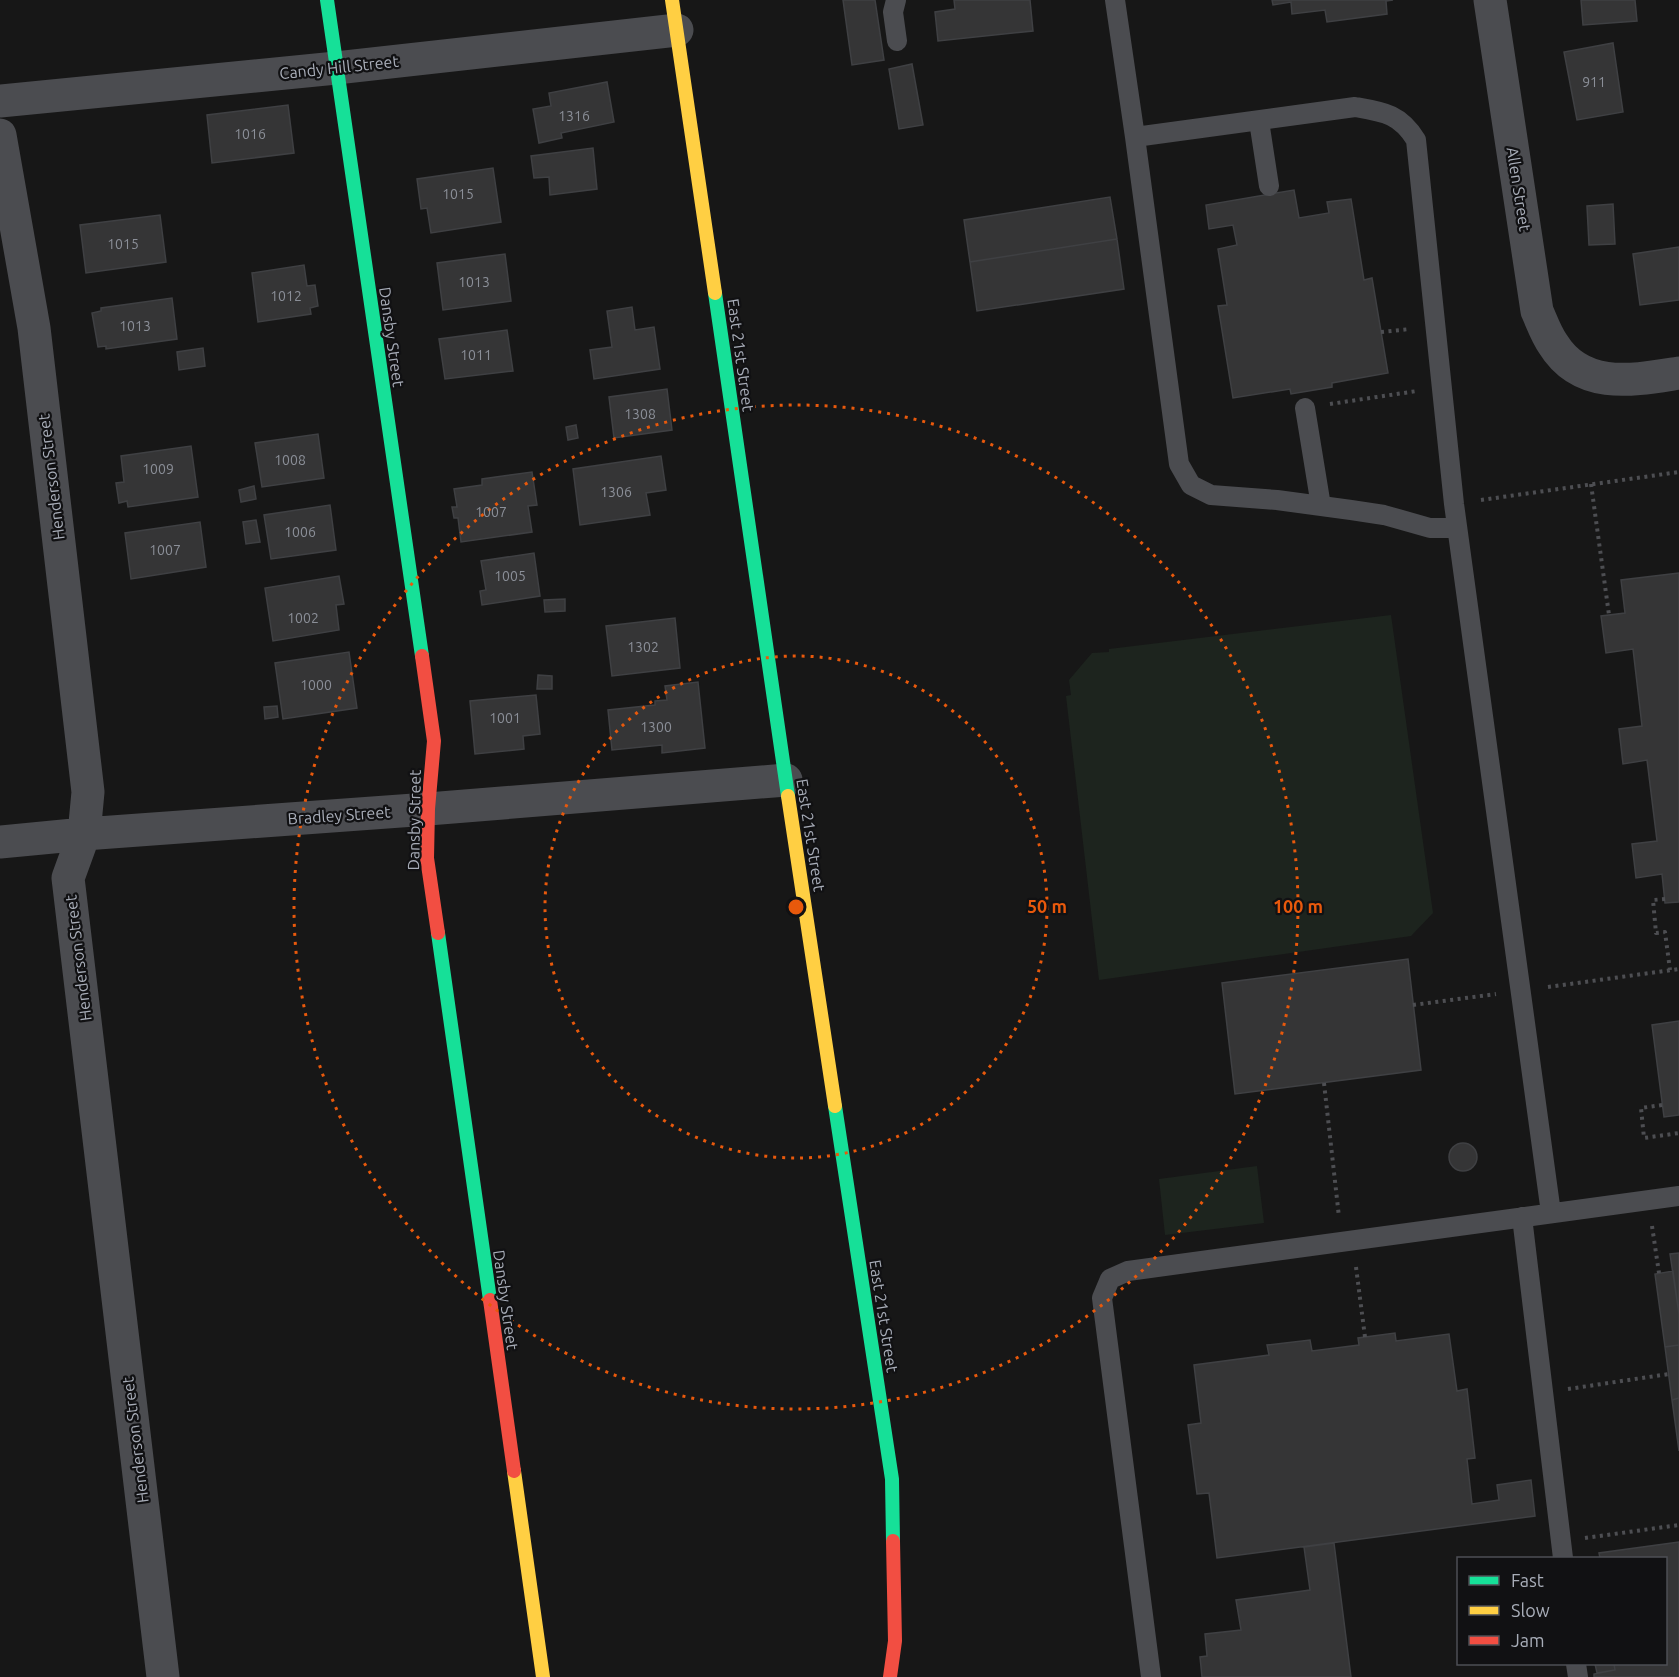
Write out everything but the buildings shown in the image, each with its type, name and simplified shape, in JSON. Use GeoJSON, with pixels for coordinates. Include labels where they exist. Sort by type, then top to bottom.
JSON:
{"type":"FeatureCollection","features":[{"type":"Feature","properties":{"kind":"street","name":"Dansby Street"},"geometry":{"type":"LineString","coordinates":[[327,0],[434,741],[428,809],[427,858],[543,1677]]}},
{"type":"Feature","properties":{"kind":"street","name":"Allen Street"},"geometry":{"type":"LineString","coordinates":[[1490,0],[1537,311],[1553,345],[1574,367],[1600,378],[1631,380],[1679,373]]}},
{"type":"Feature","properties":{"kind":"street","name":"Candy Hill Street"},"geometry":{"type":"LineString","coordinates":[[0,101],[336,68],[675,15]]}},
{"type":"Feature","properties":{"kind":"street","name":"East 21st Street"},"geometry":{"type":"LineString","coordinates":[[675,15],[786,780],[892,1479],[895,1631],[890,1677]]}},
{"type":"Feature","properties":{"kind":"street","name":"Henderson Street"},"geometry":{"type":"LineString","coordinates":[[0,135],[34,328],[88,792],[84,834],[68,878],[163,1677]]}},
{"type":"Feature","properties":{"kind":"street","name":"Bradley Street"},"geometry":{"type":"LineString","coordinates":[[0,842],[786,780]]}},
{"type":"Feature","properties":{"kind":"lane"},"geometry":{"type":"LineString","coordinates":[[896,0],[893,12],[897,41]]}},
{"type":"Feature","properties":{"kind":"lane"},"geometry":{"type":"LineString","coordinates":[[1115,0],[1136,137],[1179,464],[1191,485],[1211,495],[1321,506],[1384,515],[1430,528],[1457,528]]}},
{"type":"Feature","properties":{"kind":"lane"},"geometry":{"type":"LineString","coordinates":[[1136,137],[1355,107],[1386,112],[1407,125],[1416,140],[1457,528],[1551,1213]]}},
{"type":"Feature","properties":{"kind":"lane"},"geometry":{"type":"LineString","coordinates":[[1259,121],[1269,186]]}},
{"type":"Feature","properties":{"kind":"lane"},"geometry":{"type":"LineString","coordinates":[[1305,408],[1321,506]]}},
{"type":"Feature","properties":{"kind":"lane"},"geometry":{"type":"LineString","coordinates":[[1151,1677],[1102,1298],[1110,1279],[1128,1271],[1679,1196]]}},
{"type":"Feature","properties":{"kind":"lane"},"geometry":{"type":"LineString","coordinates":[[1522,1217],[1562,1550]]}},
{"type":"Feature","properties":{"kind":"path"},"geometry":{"type":"LineString","coordinates":[[1305,408],[1442,387]]}},
{"type":"Feature","properties":{"kind":"path"},"geometry":{"type":"LineString","coordinates":[[1454,504],[1679,472]]}},
{"type":"Feature","properties":{"kind":"path"},"geometry":{"type":"LineString","coordinates":[[1591,484],[1609,615]]}},
{"type":"Feature","properties":{"kind":"path"},"geometry":{"type":"LineString","coordinates":[[1665,898],[1653,900],[1656,933],[1665,932],[1670,970]]}},
{"type":"Feature","properties":{"kind":"path"},"geometry":{"type":"LineString","coordinates":[[1324,1083],[1347,1241],[1365,1337]]}},
{"type":"Feature","properties":{"kind":"path"},"geometry":{"type":"LineString","coordinates":[[1662,1106],[1641,1108],[1644,1138],[1679,1133]]}},
{"type":"Feature","properties":{"kind":"path"},"geometry":{"type":"LineString","coordinates":[[1649,1200],[1659,1273]]}},
{"type":"Feature","properties":{"kind":"path"},"geometry":{"type":"LineString","coordinates":[[1543,1392],[1669,1374]]}},
{"type":"Feature","properties":{"kind":"path"},"geometry":{"type":"LineString","coordinates":[[1562,1550],[1679,1525]]}},
{"type":"Feature","properties":{"kind":"shaded area"},"geometry":{"type":"Polygon","coordinates":[[[1391,615],[1433,913],[1411,936],[1099,980],[1066,696],[1071,695],[1069,680],[1092,653],[1109,652],[1109,649],[1391,615]]]}},
{"type":"Feature","properties":{"kind":"shaded area"},"geometry":{"type":"Polygon","coordinates":[[[1257,1166],[1264,1223],[1165,1235],[1159,1179],[1257,1166]]]}},
{"type":"Feature","properties":{"kind":"traffic: fast"},"geometry":{"type":"LineString","coordinates":[[327,0],[422,656]]}},
{"type":"Feature","properties":{"kind":"traffic: fast"},"geometry":{"type":"LineString","coordinates":[[715,293],[788,796]]}},
{"type":"Feature","properties":{"kind":"traffic: fast"},"geometry":{"type":"LineString","coordinates":[[438,933],[490,1300]]}},
{"type":"Feature","properties":{"kind":"traffic: fast"},"geometry":{"type":"LineString","coordinates":[[835,1106],[892,1479],[893,1541]]}},
{"type":"Feature","properties":{"kind":"traffic: slow"},"geometry":{"type":"LineString","coordinates":[[672,0],[715,293]]}},
{"type":"Feature","properties":{"kind":"traffic: slow"},"geometry":{"type":"LineString","coordinates":[[788,796],[835,1106]]}},
{"type":"Feature","properties":{"kind":"traffic: slow"},"geometry":{"type":"LineString","coordinates":[[514,1471],[543,1677]]}},
{"type":"Feature","properties":{"kind":"traffic: jam"},"geometry":{"type":"LineString","coordinates":[[422,656],[434,741],[428,809],[427,858],[438,933]]}},
{"type":"Feature","properties":{"kind":"traffic: jam"},"geometry":{"type":"LineString","coordinates":[[490,1300],[514,1471]]}},
{"type":"Feature","properties":{"kind":"traffic: jam"},"geometry":{"type":"LineString","coordinates":[[890,1677],[895,1641],[893,1541]]}}]}
